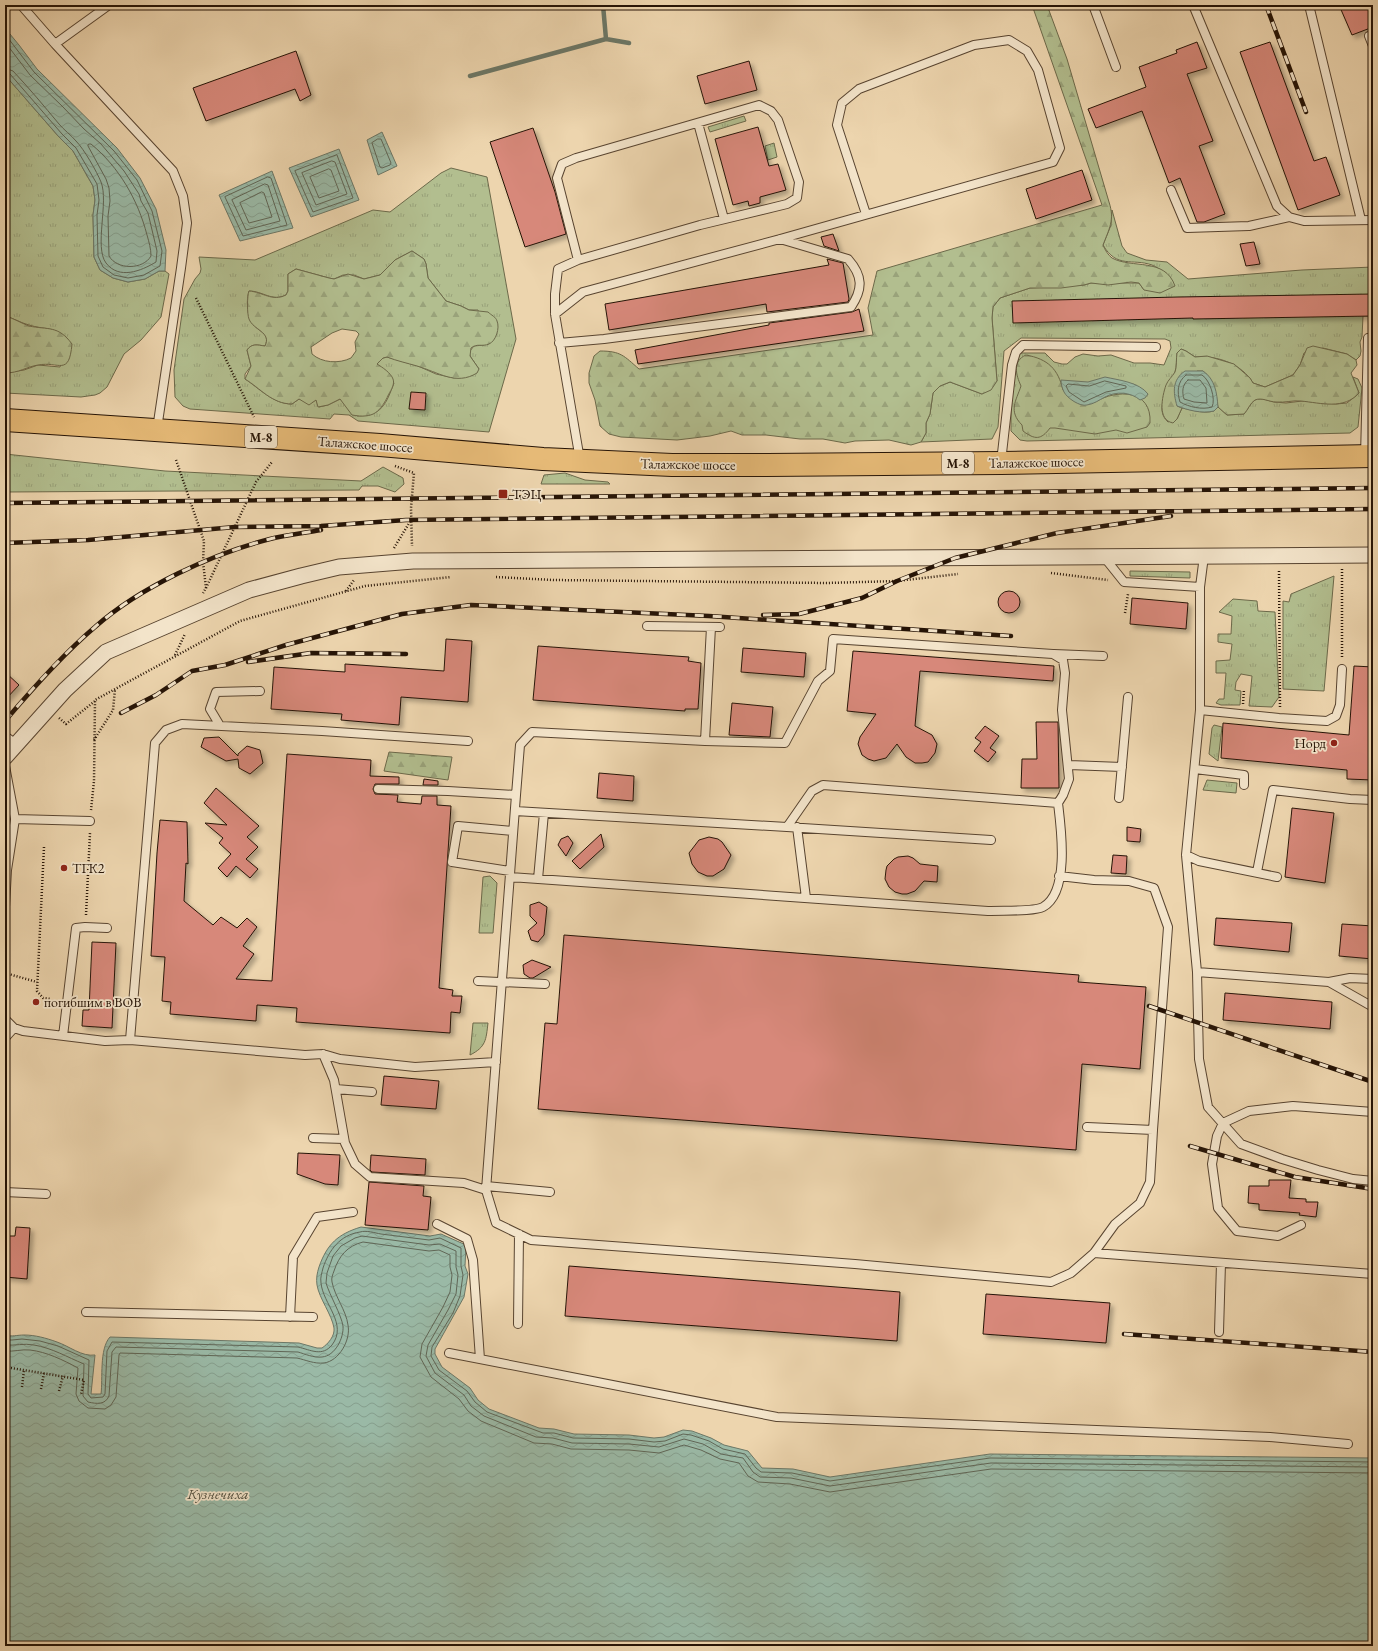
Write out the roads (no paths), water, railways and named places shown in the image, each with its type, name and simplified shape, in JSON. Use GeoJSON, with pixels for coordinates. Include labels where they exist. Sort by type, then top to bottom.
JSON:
{"type":"FeatureCollection","features":[{"type":"Feature","properties":{"kind":"main road","name":"Талажское шоссе"},"geometry":{"type":"LineString","coordinates":[[5,420],[380,445],[580,461],[672,465],[1001,463],[1369,456]]}},
{"type":"Feature","properties":{"kind":"street"},"geometry":{"type":"LineString","coordinates":[[5,757],[10,740],[49,709],[65,690],[106,652],[249,590],[339,567],[413,561],[1373,555]]}},
{"type":"Feature","properties":{"kind":"lane"},"geometry":{"type":"LineString","coordinates":[[21,5],[55,44],[173,171],[183,196],[186,230],[157,430]]}},
{"type":"Feature","properties":{"kind":"lane"},"geometry":{"type":"LineString","coordinates":[[55,44],[109,5]]}},
{"type":"Feature","properties":{"kind":"lane"},"geometry":{"type":"LineString","coordinates":[[1093,5],[1116,67]]}},
{"type":"Feature","properties":{"kind":"lane"},"geometry":{"type":"LineString","coordinates":[[1193,5],[1278,206],[1289,217]]}},
{"type":"Feature","properties":{"kind":"lane"},"geometry":{"type":"LineString","coordinates":[[1309,5],[1361,220]]}},
{"type":"Feature","properties":{"kind":"lane"},"geometry":{"type":"LineString","coordinates":[[1369,36],[1373,46]]}},
{"type":"Feature","properties":{"kind":"lane"},"geometry":{"type":"LineString","coordinates":[[555,314],[583,292],[780,239],[1053,162],[1060,148],[1038,70],[1027,51],[1009,40],[974,45],[859,89],[842,103],[837,125],[866,214]]}},
{"type":"Feature","properties":{"kind":"lane"},"geometry":{"type":"LineString","coordinates":[[578,260],[557,178],[562,164],[576,158],[760,105],[771,111],[778,120],[799,182],[798,198],[787,204],[700,225],[593,257],[578,260],[558,269],[555,294],[555,314],[580,461]]}},
{"type":"Feature","properties":{"kind":"lane"},"geometry":{"type":"LineString","coordinates":[[698,123],[724,219]]}},
{"type":"Feature","properties":{"kind":"lane"},"geometry":{"type":"LineString","coordinates":[[1171,190],[1187,228],[1249,226],[1289,217],[1304,221],[1373,220]]}},
{"type":"Feature","properties":{"kind":"lane"},"geometry":{"type":"LineString","coordinates":[[559,342],[604,339],[851,307],[858,296],[860,282],[848,259],[780,239]]}},
{"type":"Feature","properties":{"kind":"lane"},"geometry":{"type":"LineString","coordinates":[[1368,338],[1369,456]]}},
{"type":"Feature","properties":{"kind":"lane"},"geometry":{"type":"LineString","coordinates":[[1001,463],[1012,365],[1016,352],[1023,345],[1156,346]]}},
{"type":"Feature","properties":{"kind":"lane"},"geometry":{"type":"LineString","coordinates":[[1204,556],[1200,587],[1200,710],[1186,855],[1197,972],[1199,1059],[1208,1107],[1241,1144],[1318,1170],[1353,1179],[1373,1181]]}},
{"type":"Feature","properties":{"kind":"lane"},"geometry":{"type":"LineString","coordinates":[[1104,557],[1124,582],[1200,587]]}},
{"type":"Feature","properties":{"kind":"lane"},"geometry":{"type":"LineString","coordinates":[[647,626],[720,627]]}},
{"type":"Feature","properties":{"kind":"lane"},"geometry":{"type":"LineString","coordinates":[[705,741],[711,627]]}},
{"type":"Feature","properties":{"kind":"lane"},"geometry":{"type":"LineString","coordinates":[[1059,876],[1094,880],[1129,881],[1154,888],[1168,927],[1150,1182],[1140,1203],[1115,1224],[1094,1253],[1071,1273],[1051,1282],[855,1264],[531,1240],[496,1223],[486,1188],[520,744],[532,732],[705,741],[785,743],[818,681],[830,671],[833,639],[1103,656]]}},
{"type":"Feature","properties":{"kind":"lane"},"geometry":{"type":"LineString","coordinates":[[513,831],[458,826],[452,862],[538,879],[988,911],[1034,910],[1044,907],[1056,893],[1063,856],[1058,802],[1063,795],[1069,779],[1069,765],[1062,710],[1065,673],[1062,660],[1053,654]]}},
{"type":"Feature","properties":{"kind":"lane"},"geometry":{"type":"LineString","coordinates":[[1200,710],[1279,718],[1328,721],[1336,716],[1340,706],[1342,669]]}},
{"type":"Feature","properties":{"kind":"lane"},"geometry":{"type":"LineString","coordinates":[[219,724],[210,709],[216,692],[260,691]]}},
{"type":"Feature","properties":{"kind":"lane"},"geometry":{"type":"LineString","coordinates":[[1119,798],[1128,698]]}},
{"type":"Feature","properties":{"kind":"lane"},"geometry":{"type":"LineString","coordinates":[[130,1040],[155,743],[166,730],[182,724],[322,731],[468,741]]}},
{"type":"Feature","properties":{"kind":"lane"},"geometry":{"type":"LineString","coordinates":[[1069,765],[1122,768]]}},
{"type":"Feature","properties":{"kind":"lane"},"geometry":{"type":"LineString","coordinates":[[5,766],[16,819],[6,870],[5,907]]}},
{"type":"Feature","properties":{"kind":"lane"},"geometry":{"type":"LineString","coordinates":[[1195,769],[1244,775],[1244,785]]}},
{"type":"Feature","properties":{"kind":"lane"},"geometry":{"type":"LineString","coordinates":[[787,827],[812,791],[823,784],[1058,802]]}},
{"type":"Feature","properties":{"kind":"lane"},"geometry":{"type":"LineString","coordinates":[[378,789],[516,795]]}},
{"type":"Feature","properties":{"kind":"lane"},"geometry":{"type":"LineString","coordinates":[[1257,872],[1273,790],[1350,800],[1373,800]]}},
{"type":"Feature","properties":{"kind":"lane"},"geometry":{"type":"LineString","coordinates":[[515,811],[797,827],[990,840]]}},
{"type":"Feature","properties":{"kind":"lane"},"geometry":{"type":"LineString","coordinates":[[538,879],[544,813]]}},
{"type":"Feature","properties":{"kind":"lane"},"geometry":{"type":"LineString","coordinates":[[16,819],[90,820]]}},
{"type":"Feature","properties":{"kind":"lane"},"geometry":{"type":"LineString","coordinates":[[797,827],[806,898]]}},
{"type":"Feature","properties":{"kind":"lane"},"geometry":{"type":"LineString","coordinates":[[1186,855],[1199,861],[1277,877]]}},
{"type":"Feature","properties":{"kind":"lane"},"geometry":{"type":"LineString","coordinates":[[63,1036],[76,928],[107,928]]}},
{"type":"Feature","properties":{"kind":"lane"},"geometry":{"type":"LineString","coordinates":[[1197,972],[1329,982],[1350,978],[1373,979]]}},
{"type":"Feature","properties":{"kind":"lane"},"geometry":{"type":"LineString","coordinates":[[478,981],[545,984]]}},
{"type":"Feature","properties":{"kind":"lane"},"geometry":{"type":"LineString","coordinates":[[1329,982],[1373,1007]]}},
{"type":"Feature","properties":{"kind":"lane"},"geometry":{"type":"LineString","coordinates":[[5,1019],[14,1028],[23,1031],[105,1041],[130,1040],[305,1055],[323,1054],[340,1059],[415,1067],[496,1062]]}},
{"type":"Feature","properties":{"kind":"lane"},"geometry":{"type":"LineString","coordinates":[[5,1038],[14,1028]]}},
{"type":"Feature","properties":{"kind":"lane"},"geometry":{"type":"LineString","coordinates":[[323,1054],[334,1080],[344,1139],[354,1164],[370,1177],[464,1183],[486,1188],[550,1192]]}},
{"type":"Feature","properties":{"kind":"lane"},"geometry":{"type":"LineString","coordinates":[[336,1089],[372,1092]]}},
{"type":"Feature","properties":{"kind":"lane"},"geometry":{"type":"LineString","coordinates":[[1301,1225],[1278,1236],[1238,1231],[1218,1208],[1212,1164],[1217,1136],[1223,1123],[1249,1111],[1293,1106],[1373,1112]]}},
{"type":"Feature","properties":{"kind":"lane"},"geometry":{"type":"LineString","coordinates":[[1087,1127],[1153,1130]]}},
{"type":"Feature","properties":{"kind":"lane"},"geometry":{"type":"LineString","coordinates":[[314,1138],[344,1139]]}},
{"type":"Feature","properties":{"kind":"lane"},"geometry":{"type":"LineString","coordinates":[[5,1192],[46,1194]]}},
{"type":"Feature","properties":{"kind":"lane"},"geometry":{"type":"LineString","coordinates":[[290,1317],[293,1257],[317,1217],[353,1212]]}},
{"type":"Feature","properties":{"kind":"lane"},"geometry":{"type":"LineString","coordinates":[[437,1224],[467,1238],[473,1260],[480,1360]]}},
{"type":"Feature","properties":{"kind":"lane"},"geometry":{"type":"LineString","coordinates":[[518,1324],[519,1234]]}},
{"type":"Feature","properties":{"kind":"lane"},"geometry":{"type":"LineString","coordinates":[[1094,1253],[1373,1274]]}},
{"type":"Feature","properties":{"kind":"lane"},"geometry":{"type":"LineString","coordinates":[[1219,1332],[1221,1263]]}},
{"type":"Feature","properties":{"kind":"lane"},"geometry":{"type":"LineString","coordinates":[[86,1312],[313,1317]]}},
{"type":"Feature","properties":{"kind":"lane"},"geometry":{"type":"LineString","coordinates":[[449,1354],[777,1417],[1270,1437],[1348,1444]]}},
{"type":"Feature","properties":{"kind":"water"},"geometry":{"type":"Polygon","coordinates":[[[5,28],[37,69],[117,148],[140,178],[156,209],[166,250],[165,271],[159,271],[145,279],[128,282],[113,278],[100,270],[94,257],[93,215],[95,200],[93,186],[73,151],[5,75],[5,28]]]}},
{"type":"Feature","properties":{"kind":"water"},"geometry":{"type":"Polygon","coordinates":[[[382,132],[397,166],[378,175],[367,140],[382,132]]]}},
{"type":"Feature","properties":{"kind":"water"},"geometry":{"type":"Polygon","coordinates":[[[339,149],[359,200],[311,217],[289,168],[339,149]]]}},
{"type":"Feature","properties":{"kind":"water"},"geometry":{"type":"Polygon","coordinates":[[[272,171],[293,228],[240,241],[219,195],[272,171]]]}},
{"type":"Feature","properties":{"kind":"water"},"geometry":{"type":"Polygon","coordinates":[[[1185,371],[1203,371],[1213,382],[1218,402],[1218,407],[1214,411],[1199,412],[1177,406],[1174,391],[1176,382],[1185,371]]]}},
{"type":"Feature","properties":{"kind":"water"},"geometry":{"type":"Polygon","coordinates":[[[1105,377],[1134,384],[1148,394],[1145,398],[1140,400],[1132,395],[1119,393],[1109,395],[1092,404],[1081,405],[1068,397],[1062,388],[1061,383],[1061,380],[1088,382],[1105,377]]]}},
{"type":"Feature","properties":{"kind":"water","name":"Кузнечиха"},"geometry":{"type":"Polygon","coordinates":[[[361,1227],[430,1236],[441,1234],[466,1245],[465,1266],[468,1274],[464,1297],[435,1349],[435,1354],[442,1367],[470,1388],[478,1400],[489,1409],[539,1428],[554,1429],[574,1434],[629,1435],[654,1438],[664,1437],[683,1430],[692,1431],[711,1438],[724,1445],[748,1451],[762,1468],[793,1469],[830,1477],[990,1454],[1373,1458],[1373,1646],[5,1646],[5,1335],[28,1335],[49,1339],[80,1353],[95,1355],[91,1394],[101,1394],[104,1349],[110,1337],[299,1343],[322,1348],[331,1340],[334,1328],[318,1290],[317,1274],[319,1267],[326,1252],[334,1241],[346,1233],[361,1227]]]}},
{"type":"Feature","properties":{"kind":"waterway"},"geometry":{"type":"LineString","coordinates":[[603,5],[606,39]]}},
{"type":"Feature","properties":{"kind":"waterway"},"geometry":{"type":"LineString","coordinates":[[470,76],[606,39],[629,43]]}},
{"type":"Feature","properties":{"kind":"railway"},"geometry":{"type":"LineString","coordinates":[[1266,5],[1306,112]]}},
{"type":"Feature","properties":{"kind":"railway"},"geometry":{"type":"LineString","coordinates":[[5,503],[1373,488]]}},
{"type":"Feature","properties":{"kind":"railway"},"geometry":{"type":"LineString","coordinates":[[5,543],[88,540],[235,527],[321,526],[406,520],[1373,509]]}},
{"type":"Feature","properties":{"kind":"railway"},"geometry":{"type":"LineString","coordinates":[[763,615],[799,614],[862,598],[897,581],[955,558],[1057,533],[1171,516]]}},
{"type":"Feature","properties":{"kind":"railway"},"geometry":{"type":"LineString","coordinates":[[5,721],[59,660],[95,627],[133,598],[178,574],[225,553],[270,539],[321,530]]}},
{"type":"Feature","properties":{"kind":"railway"},"geometry":{"type":"LineString","coordinates":[[121,713],[156,695],[192,671],[225,665],[286,645],[402,614],[471,605],[709,616],[1011,636]]}},
{"type":"Feature","properties":{"kind":"railway"},"geometry":{"type":"LineString","coordinates":[[248,662],[311,653],[406,654]]}},
{"type":"Feature","properties":{"kind":"railway"},"geometry":{"type":"LineString","coordinates":[[1149,1006],[1373,1082]]}},
{"type":"Feature","properties":{"kind":"railway"},"geometry":{"type":"LineString","coordinates":[[1190,1146],[1295,1177],[1373,1189]]}},
{"type":"Feature","properties":{"kind":"railway"},"geometry":{"type":"LineString","coordinates":[[1124,1334],[1373,1352]]}},
{"type":"Feature","properties":{"kind":"place","name":"ТЭЦ"},"geometry":{"type":"Point","coordinates":[503,494]}},
{"type":"Feature","properties":{"kind":"place","name":"Норд"},"geometry":{"type":"Point","coordinates":[1334,743]}},
{"type":"Feature","properties":{"kind":"place","name":"ТГК2"},"geometry":{"type":"Point","coordinates":[64,868]}},
{"type":"Feature","properties":{"kind":"place","name":"погибшим в ВОВ"},"geometry":{"type":"Point","coordinates":[36,1002]}}]}
